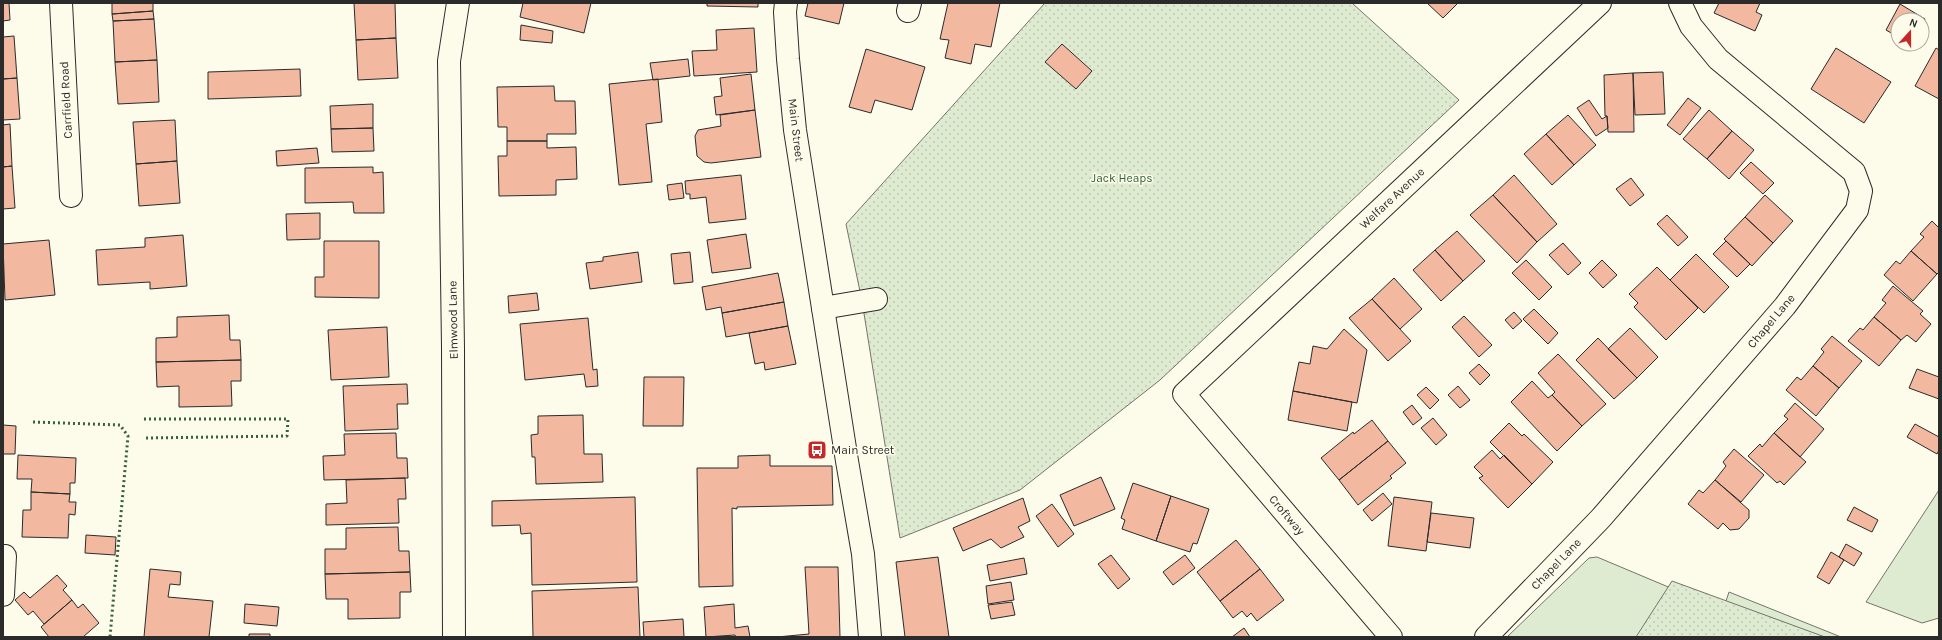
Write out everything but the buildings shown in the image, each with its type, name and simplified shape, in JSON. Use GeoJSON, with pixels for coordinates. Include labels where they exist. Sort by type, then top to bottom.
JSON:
{"type":"FeatureCollection","features":[{"type":"Feature","properties":{"kind":"street","name":"Carrfield Road"},"geometry":{"type":"LineString","coordinates":[[61,3],[71,196]]}},
{"type":"Feature","properties":{"kind":"street","name":"Elmwood Lane"},"geometry":{"type":"LineString","coordinates":[[454,637],[453,348],[449,60],[458,3]]}},
{"type":"Feature","properties":{"kind":"street","name":"Main Street"},"geometry":{"type":"LineString","coordinates":[[786,3],[785,12],[788,59],[795,130],[863,554],[870,637]]}},
{"type":"Feature","properties":{"kind":"street","name":"Welfare Avenue"},"geometry":{"type":"LineString","coordinates":[[1184,394],[1600,3]]}},
{"type":"Feature","properties":{"kind":"street","name":"Chapel Lane"},"geometry":{"type":"LineString","coordinates":[[1486,637],[1601,518],[1780,312],[1857,210],[1861,191],[1854,172],[1718,59],[1691,26],[1680,3]]}},
{"type":"Feature","properties":{"kind":"street"},"geometry":{"type":"LineString","coordinates":[[823,308],[876,299]]}},
{"type":"Feature","properties":{"kind":"street","name":"Croftway"},"geometry":{"type":"LineString","coordinates":[[1184,394],[1391,637]]}},
{"type":"Feature","properties":{"kind":"street"},"geometry":{"type":"LineString","coordinates":[[3,595],[5,556]]}},
{"type":"Feature","properties":{"kind":"green space","name":"Jack Heaps"},"geometry":{"type":"Polygon","coordinates":[[[1045,3],[1352,3],[1459,100],[1160,380],[1020,490],[900,538],[862,301],[846,224],[1045,3]]]}},
{"type":"Feature","properties":{"kind":"green space"},"geometry":{"type":"Polygon","coordinates":[[[1939,490],[1939,618],[1922,623],[1866,602],[1939,490]]]}},
{"type":"Feature","properties":{"kind":"green space"},"geometry":{"type":"Polygon","coordinates":[[[1597,557],[1723,610],[1729,592],[1841,637],[1507,637],[1589,558],[1597,557]]]}},
{"type":"Feature","properties":{"kind":"green space"},"geometry":{"type":"Polygon","coordinates":[[[1672,581],[1825,637],[1636,637],[1672,581]]]}},
{"type":"Feature","properties":{"kind":"hedge"},"geometry":{"type":"LineString","coordinates":[[144,419],[288,419],[287,436],[146,438]]}},
{"type":"Feature","properties":{"kind":"hedge"},"geometry":{"type":"LineString","coordinates":[[33,422],[120,425],[128,436],[110,637]]}},
{"type":"Feature","properties":{"kind":"place","name":"Main Street"},"geometry":{"type":"Point","coordinates":[817,450]}}]}
